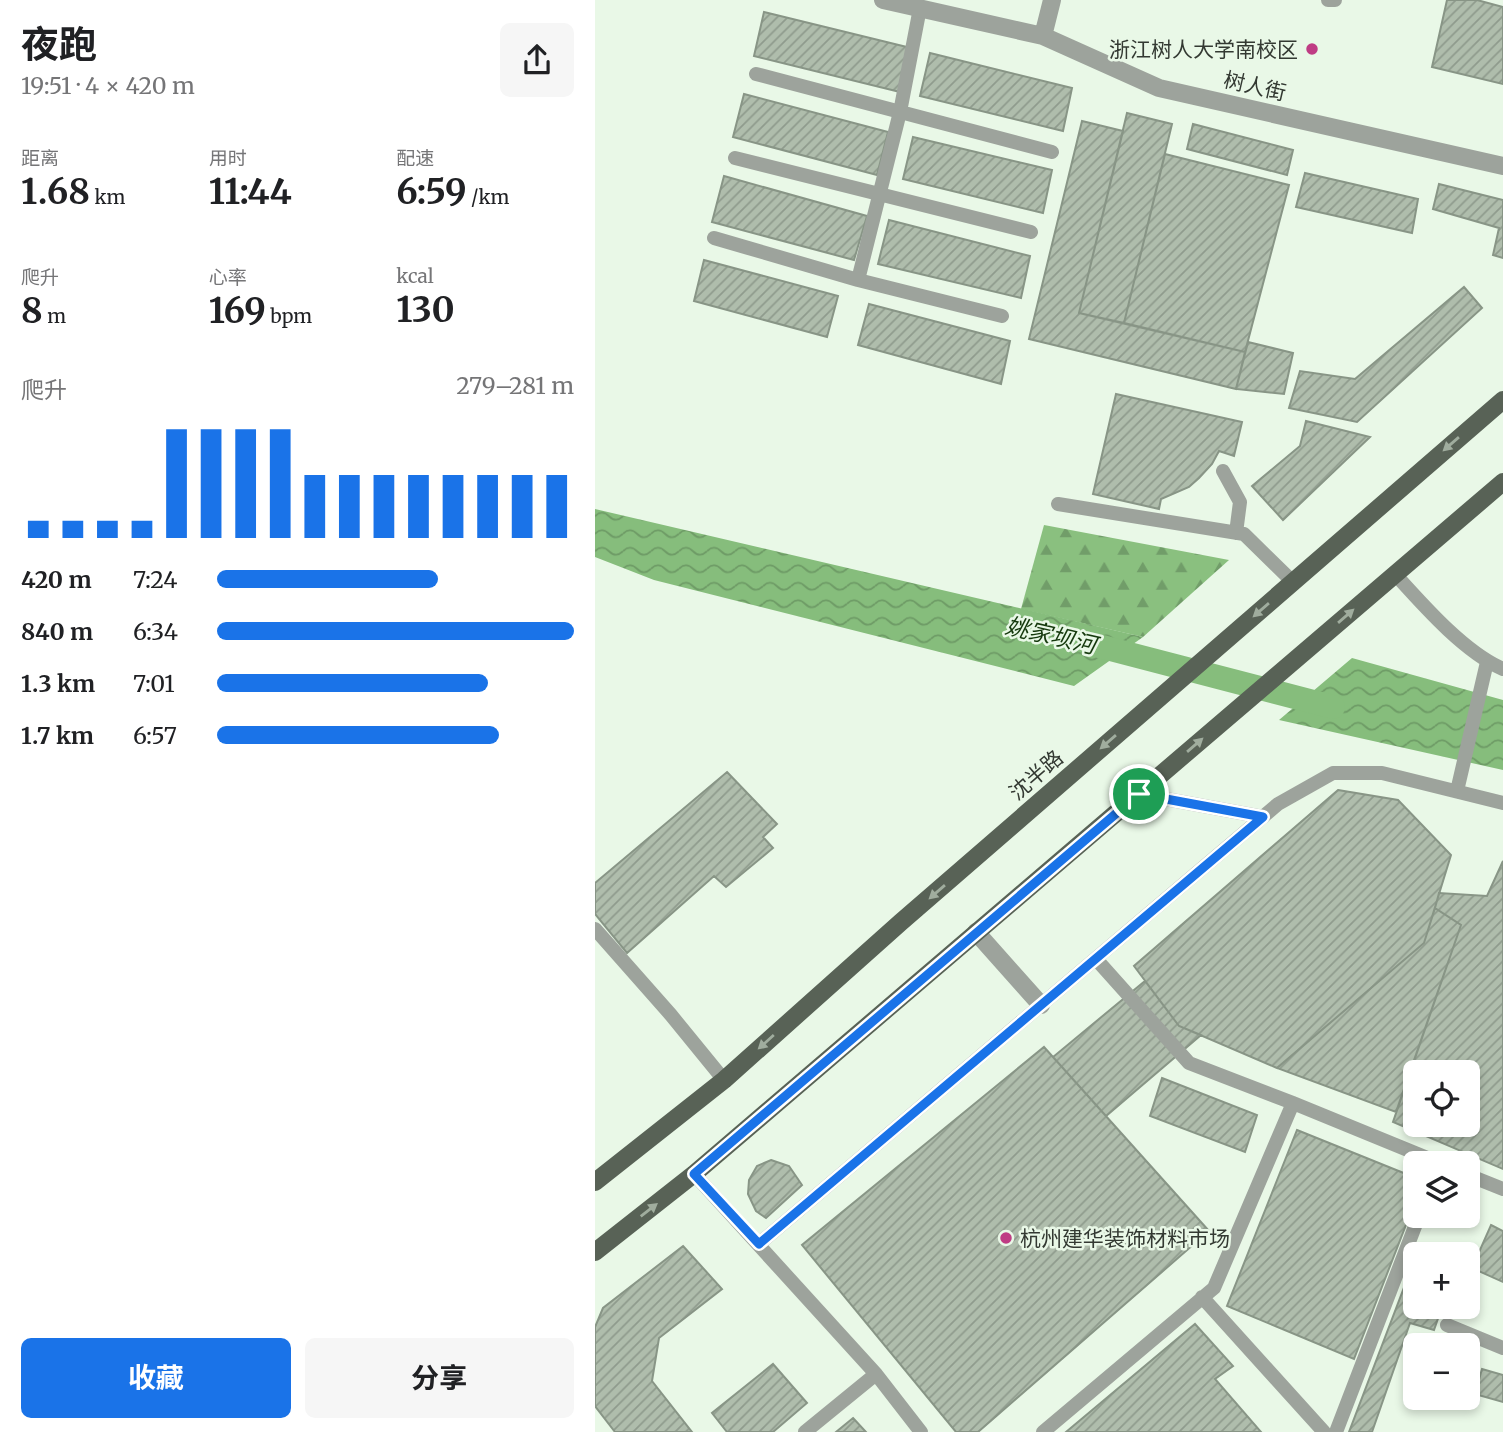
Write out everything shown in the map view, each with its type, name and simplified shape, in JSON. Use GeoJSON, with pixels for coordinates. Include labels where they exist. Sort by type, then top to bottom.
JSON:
{"type":"FeatureCollection","features":[{"type":"Feature","properties":{"kind":"main road","name":"沈半路"},"geometry":{"type":"LineString","coordinates":[[595,1182],[724,1080],[1503,400]]}},
{"type":"Feature","properties":{"kind":"main road"},"geometry":{"type":"LineString","coordinates":[[595,1252],[694,1174],[1503,482]]}},
{"type":"Feature","properties":{"kind":"street","name":"树人街"},"geometry":{"type":"LineString","coordinates":[[883,0],[1043,36],[1159,88],[1503,166]]}},
{"type":"Feature","properties":{"kind":"street"},"geometry":{"type":"LineString","coordinates":[[1043,36],[1052,0]]}},
{"type":"Feature","properties":{"kind":"street"},"geometry":{"type":"LineString","coordinates":[[976,932],[1041,1005]]}},
{"type":"Feature","properties":{"kind":"lane"},"geometry":{"type":"LineString","coordinates":[[1328,0],[1335,0]]}},
{"type":"Feature","properties":{"kind":"lane"},"geometry":{"type":"LineString","coordinates":[[858,280],[900,112],[920,8]]}},
{"type":"Feature","properties":{"kind":"lane"},"geometry":{"type":"LineString","coordinates":[[756,74],[1052,152]]}},
{"type":"Feature","properties":{"kind":"lane"},"geometry":{"type":"LineString","coordinates":[[735,158],[1031,233]]}},
{"type":"Feature","properties":{"kind":"lane"},"geometry":{"type":"LineString","coordinates":[[714,238],[858,280],[1002,317]]}},
{"type":"Feature","properties":{"kind":"lane"},"geometry":{"type":"LineString","coordinates":[[1223,471],[1240,502],[1236,533]]}},
{"type":"Feature","properties":{"kind":"lane"},"geometry":{"type":"LineString","coordinates":[[1058,504],[1244,534],[1293,582]]}},
{"type":"Feature","properties":{"kind":"lane"},"geometry":{"type":"LineString","coordinates":[[1395,574],[1428,610],[1487,662],[1503,669]]}},
{"type":"Feature","properties":{"kind":"lane"},"geometry":{"type":"LineString","coordinates":[[1457,791],[1487,662]]}},
{"type":"Feature","properties":{"kind":"lane"},"geometry":{"type":"LineString","coordinates":[[759,1244],[1278,804],[1333,773],[1382,773],[1503,803]]}},
{"type":"Feature","properties":{"kind":"lane"},"geometry":{"type":"LineString","coordinates":[[1139,794],[1263,817]]}},
{"type":"Feature","properties":{"kind":"lane"},"geometry":{"type":"LineString","coordinates":[[595,929],[724,1080]]}},
{"type":"Feature","properties":{"kind":"lane"},"geometry":{"type":"LineString","coordinates":[[1096,958],[1189,1063],[1409,1151]]}},
{"type":"Feature","properties":{"kind":"lane"},"geometry":{"type":"LineString","coordinates":[[1043,1432],[1214,1288],[1293,1103]]}},
{"type":"Feature","properties":{"kind":"lane"},"geometry":{"type":"LineString","coordinates":[[694,1174],[876,1374],[921,1432]]}},
{"type":"Feature","properties":{"kind":"lane"},"geometry":{"type":"LineString","coordinates":[[1480,1180],[1503,1189]]}},
{"type":"Feature","properties":{"kind":"lane"},"geometry":{"type":"LineString","coordinates":[[1336,1432],[1414,1228]]}},
{"type":"Feature","properties":{"kind":"lane"},"geometry":{"type":"LineString","coordinates":[[1202,1297],[1324,1432]]}},
{"type":"Feature","properties":{"kind":"lane"},"geometry":{"type":"LineString","coordinates":[[1447,1325],[1503,1348]]}},
{"type":"Feature","properties":{"kind":"lane"},"geometry":{"type":"LineString","coordinates":[[805,1432],[876,1374]]}},
{"type":"Feature","properties":{"kind":"green space"},"geometry":{"type":"Polygon","coordinates":[[[1044,525],[1229,560],[1143,637],[1021,609],[1044,525]]]}},
{"type":"Feature","properties":{"kind":"water"},"geometry":{"type":"Polygon","coordinates":[[[595,509],[1143,637],[1074,686],[654,580],[595,557],[595,509]]]}},
{"type":"Feature","properties":{"kind":"water"},"geometry":{"type":"Polygon","coordinates":[[[1352,658],[1503,700],[1503,770],[1279,720],[1352,658]]]}},
{"type":"Feature","properties":{"kind":"building"},"geometry":{"type":"Polygon","coordinates":[[[1447,0],[1477,0],[1503,7],[1503,84],[1432,67],[1447,0]]]}},
{"type":"Feature","properties":{"kind":"building"},"geometry":{"type":"Polygon","coordinates":[[[764,12],[911,48],[900,92],[754,56],[764,12]]]}},
{"type":"Feature","properties":{"kind":"building"},"geometry":{"type":"Polygon","coordinates":[[[930,53],[1072,88],[1063,131],[920,96],[930,53]]]}},
{"type":"Feature","properties":{"kind":"building"},"geometry":{"type":"Polygon","coordinates":[[[744,94],[888,132],[877,175],[733,137],[744,94]]]}},
{"type":"Feature","properties":{"kind":"building"},"geometry":{"type":"Polygon","coordinates":[[[1127,113],[1172,124],[1124,323],[1079,313],[1127,113]]]}},
{"type":"Feature","properties":{"kind":"building"},"geometry":{"type":"Polygon","coordinates":[[[1082,121],[1123,131],[1079,313],[1245,352],[1236,389],[1029,339],[1082,121]]]}},
{"type":"Feature","properties":{"kind":"building"},"geometry":{"type":"Polygon","coordinates":[[[1193,124],[1293,150],[1287,175],[1187,149],[1193,124]]]}},
{"type":"Feature","properties":{"kind":"building"},"geometry":{"type":"Polygon","coordinates":[[[913,137],[1052,170],[1043,213],[903,179],[913,137]]]}},
{"type":"Feature","properties":{"kind":"building"},"geometry":{"type":"Polygon","coordinates":[[[1165,154],[1289,185],[1245,352],[1124,323],[1165,154]]]}},
{"type":"Feature","properties":{"kind":"building"},"geometry":{"type":"Polygon","coordinates":[[[1305,173],[1418,199],[1412,233],[1296,207],[1305,173]]]}},
{"type":"Feature","properties":{"kind":"building"},"geometry":{"type":"Polygon","coordinates":[[[724,176],[867,216],[854,260],[712,222],[724,176]]]}},
{"type":"Feature","properties":{"kind":"building"},"geometry":{"type":"Polygon","coordinates":[[[1439,184],[1503,200],[1503,258],[1493,255],[1499,228],[1433,209],[1439,184]]]}},
{"type":"Feature","properties":{"kind":"building"},"geometry":{"type":"Polygon","coordinates":[[[889,220],[1030,256],[1021,298],[878,264],[889,220]]]}},
{"type":"Feature","properties":{"kind":"building"},"geometry":{"type":"Polygon","coordinates":[[[704,260],[838,296],[827,337],[694,301],[704,260]]]}},
{"type":"Feature","properties":{"kind":"building"},"geometry":{"type":"Polygon","coordinates":[[[1464,287],[1482,308],[1357,422],[1289,408],[1300,371],[1355,379],[1464,287]]]}},
{"type":"Feature","properties":{"kind":"building"},"geometry":{"type":"Polygon","coordinates":[[[869,304],[1010,341],[1001,384],[858,345],[869,304]]]}},
{"type":"Feature","properties":{"kind":"building"},"geometry":{"type":"Polygon","coordinates":[[[1248,342],[1293,353],[1284,394],[1236,389],[1248,342]]]}},
{"type":"Feature","properties":{"kind":"building"},"geometry":{"type":"Polygon","coordinates":[[[1116,394],[1242,422],[1234,456],[1219,451],[1212,464],[1189,487],[1161,499],[1159,509],[1093,494],[1116,394]]]}},
{"type":"Feature","properties":{"kind":"building"},"geometry":{"type":"Polygon","coordinates":[[[1306,421],[1370,437],[1283,520],[1252,486],[1300,446],[1306,421]]]}},
{"type":"Feature","properties":{"kind":"building"},"geometry":{"type":"Polygon","coordinates":[[[727,772],[777,824],[763,837],[773,848],[726,887],[714,876],[627,953],[595,914],[595,883],[727,772]]]}},
{"type":"Feature","properties":{"kind":"building"},"geometry":{"type":"Polygon","coordinates":[[[1338,790],[1398,800],[1451,855],[1424,943],[1277,1068],[1179,1026],[1134,966],[1338,790]]]}},
{"type":"Feature","properties":{"kind":"building"},"geometry":{"type":"Polygon","coordinates":[[[1503,861],[1503,1169],[1480,1159],[1480,1151],[1461,1151],[1428,1137],[1480,1137],[1480,1060],[1414,1060],[1461,925],[1435,908],[1439,893],[1487,896],[1503,861]]]}},
{"type":"Feature","properties":{"kind":"building"},"geometry":{"type":"Polygon","coordinates":[[[1435,908],[1461,925],[1414,1060],[1403,1060],[1403,1092],[1396,1112],[1277,1068],[1424,943],[1435,908]]]}},
{"type":"Feature","properties":{"kind":"building"},"geometry":{"type":"Polygon","coordinates":[[[1145,981],[1179,1026],[1201,1035],[1106,1116],[1053,1057],[1145,981]]]}},
{"type":"Feature","properties":{"kind":"building","name":"杭州建华装饰材料市场"},"geometry":{"type":"Polygon","coordinates":[[[1044,1047],[1209,1231],[978,1432],[956,1432],[802,1245],[1044,1047]]]}},
{"type":"Feature","properties":{"kind":"building"},"geometry":{"type":"Polygon","coordinates":[[[1162,1078],[1257,1115],[1245,1152],[1150,1116],[1162,1078]]]}},
{"type":"Feature","properties":{"kind":"building"},"geometry":{"type":"Polygon","coordinates":[[[1403,1093],[1403,1126],[1393,1122],[1403,1093]]]}},
{"type":"Feature","properties":{"kind":"building"},"geometry":{"type":"Polygon","coordinates":[[[1297,1130],[1403,1173],[1405,1228],[1354,1359],[1227,1306],[1297,1130]]]}},
{"type":"Feature","properties":{"kind":"building"},"geometry":{"type":"Polygon","coordinates":[[[771,1160],[789,1166],[802,1185],[766,1218],[756,1211],[748,1194],[749,1180],[757,1166],[771,1160]]]}},
{"type":"Feature","properties":{"kind":"building"},"geometry":{"type":"Polygon","coordinates":[[[1491,1225],[1503,1231],[1503,1282],[1480,1272],[1480,1250],[1491,1225]]]}},
{"type":"Feature","properties":{"kind":"building"},"geometry":{"type":"Polygon","coordinates":[[[683,1246],[722,1289],[659,1338],[652,1381],[692,1432],[615,1432],[595,1406],[595,1327],[603,1308],[683,1246]]]}},
{"type":"Feature","properties":{"kind":"building"},"geometry":{"type":"Polygon","coordinates":[[[1403,1290],[1403,1319],[1438,1319],[1434,1330],[1410,1323],[1407,1333],[1403,1333],[1403,1343],[1372,1432],[1349,1432],[1403,1290]]]}},
{"type":"Feature","properties":{"kind":"building"},"geometry":{"type":"Polygon","coordinates":[[[1195,1324],[1233,1366],[1215,1379],[1261,1432],[1066,1432],[1195,1324]]]}},
{"type":"Feature","properties":{"kind":"building"},"geometry":{"type":"Polygon","coordinates":[[[773,1364],[807,1403],[773,1432],[727,1432],[712,1413],[773,1364]]]}},
{"type":"Feature","properties":{"kind":"building"},"geometry":{"type":"Polygon","coordinates":[[[1482,1369],[1503,1375],[1503,1402],[1480,1395],[1482,1369]]]}},
{"type":"Feature","properties":{"kind":"building"},"geometry":{"type":"Polygon","coordinates":[[[853,1418],[866,1432],[836,1432],[853,1418]]]}},
{"type":"Feature","properties":{"kind":"waterway","name":"姚家坝河"},"geometry":{"type":"LineString","coordinates":[[1091,644],[1333,707]]}},
{"type":"Feature","properties":{"kind":"place","name":"浙江树人大学南校区"},"geometry":{"type":"Point","coordinates":[1312,49]}},
{"type":"Feature","properties":{"kind":"place","name":"杭州建华装饰材料市场"},"geometry":{"type":"Point","coordinates":[1006,1238]}},
{"type":"Feature","properties":{"kind":"route"},"geometry":{"type":"LineString","coordinates":[[1139,794],[1263,817],[759,1244],[694,1174],[1139,794]]}}]}
